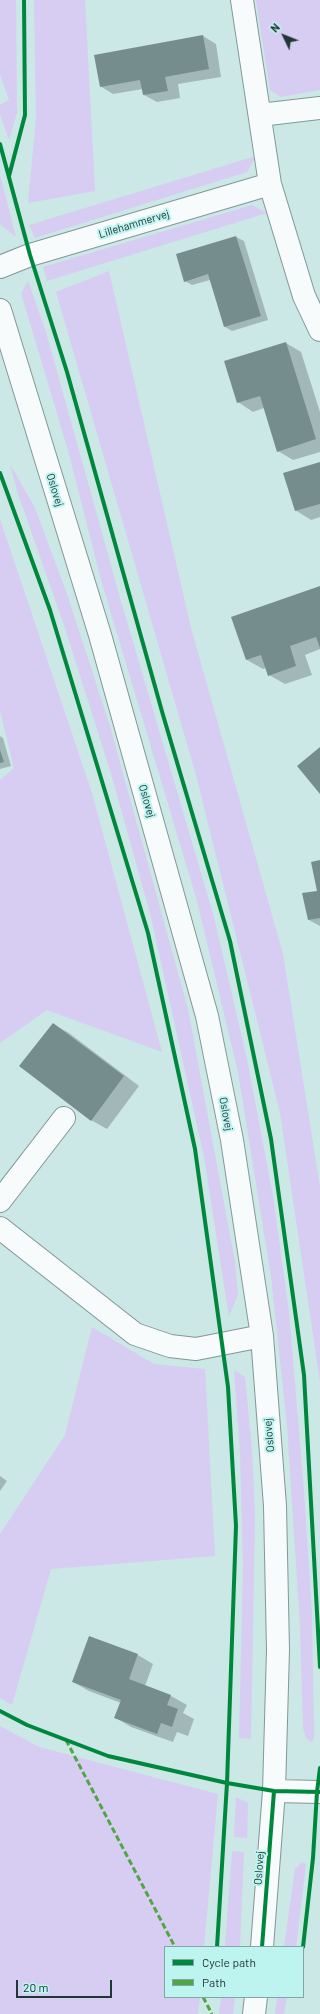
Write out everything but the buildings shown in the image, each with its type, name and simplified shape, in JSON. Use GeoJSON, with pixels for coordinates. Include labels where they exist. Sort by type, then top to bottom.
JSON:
{"type":"FeatureCollection","features":[{"type":"Feature","properties":{"kind":"street"},"geometry":{"type":"LineString","coordinates":[[242,0],[270,184],[304,296],[320,330]]}},
{"type":"Feature","properties":{"kind":"street"},"geometry":{"type":"LineString","coordinates":[[260,115],[320,108]]}},
{"type":"Feature","properties":{"kind":"street","name":"Lillehammervej"},"geometry":{"type":"LineString","coordinates":[[0,266],[30,255],[270,184]]}},
{"type":"Feature","properties":{"kind":"street","name":"Oslovej"},"geometry":{"type":"LineString","coordinates":[[0,310],[100,636],[207,1016],[232,1140],[262,1336],[275,1506],[278,1650],[274,1791],[262,1946]]}},
{"type":"Feature","properties":{"kind":"street"},"geometry":{"type":"LineString","coordinates":[[0,1201],[64,1118]]}},
{"type":"Feature","properties":{"kind":"street"},"geometry":{"type":"LineString","coordinates":[[0,1228],[135,1334],[170,1346],[196,1348],[262,1336]]}},
{"type":"Feature","properties":{"kind":"street"},"geometry":{"type":"LineString","coordinates":[[274,1791],[320,1792]]}},
{"type":"Feature","properties":{"kind":"street"},"geometry":{"type":"LineString","coordinates":[[254,2014],[256,1998]]}},
{"type":"Feature","properties":{"kind":"shaded area"},"geometry":{"type":"Polygon","coordinates":[[[0,0],[16,0],[17,113],[9,140],[0,114],[0,105],[9,100],[0,74],[0,0]]]}},
{"type":"Feature","properties":{"kind":"shaded area"},"geometry":{"type":"Polygon","coordinates":[[[34,0],[85,0],[95,191],[28,203],[36,118],[34,0]]]}},
{"type":"Feature","properties":{"kind":"shaded area"},"geometry":{"type":"Polygon","coordinates":[[[256,0],[320,0],[320,90],[281,97],[270,90],[256,0]]]}},
{"type":"Feature","properties":{"kind":"shaded area"},"geometry":{"type":"Polygon","coordinates":[[[256,156],[247,172],[35,238],[29,225],[256,156]]]}},
{"type":"Feature","properties":{"kind":"shaded area"},"geometry":{"type":"Polygon","coordinates":[[[0,175],[16,237],[1,225],[0,175]]]}},
{"type":"Feature","properties":{"kind":"shaded area"},"geometry":{"type":"Polygon","coordinates":[[[252,205],[267,213],[47,281],[43,267],[252,205]]]}},
{"type":"Feature","properties":{"kind":"shaded area"},"geometry":{"type":"Polygon","coordinates":[[[109,271],[191,628],[283,954],[320,1187],[320,1382],[280,1113],[196,775],[56,292],[109,271]]]}},
{"type":"Feature","properties":{"kind":"shaded area"},"geometry":{"type":"Polygon","coordinates":[[[28,281],[46,332],[121,601],[214,917],[247,1059],[273,1196],[289,1312],[304,1491],[312,1613],[314,1739],[311,1742],[306,1738],[303,1728],[300,1626],[287,1426],[271,1277],[238,1072],[197,901],[101,580],[69,454],[21,293],[28,281]]]}},
{"type":"Feature","properties":{"kind":"shaded area"},"geometry":{"type":"Polygon","coordinates":[[[10,464],[35,508],[67,594],[110,726],[188,1009],[235,1262],[238,1294],[229,1317],[204,1157],[151,917],[112,777],[64,625],[18,494],[10,464]]]}},
{"type":"Feature","properties":{"kind":"shaded area"},"geometry":{"type":"Polygon","coordinates":[[[0,519],[92,793],[162,1052],[47,1010],[0,1043],[0,780],[14,768],[0,711],[0,519]]]}},
{"type":"Feature","properties":{"kind":"shaded area"},"geometry":{"type":"Polygon","coordinates":[[[92,1327],[154,1364],[205,1369],[215,1556],[51,1569],[12,1705],[0,1698],[0,1534],[65,1435],[92,1327]]]}},
{"type":"Feature","properties":{"kind":"shaded area"},"geometry":{"type":"Polygon","coordinates":[[[234,1370],[245,1377],[252,1450],[255,1515],[251,1739],[239,1738],[243,1567],[240,1452],[234,1370]]]}},
{"type":"Feature","properties":{"kind":"shaded area"},"geometry":{"type":"Polygon","coordinates":[[[0,1726],[39,1747],[218,1794],[204,1946],[164,1946],[164,1998],[200,1998],[198,2014],[0,2014],[0,1726]]]}},
{"type":"Feature","properties":{"kind":"shaded area"},"geometry":{"type":"Polygon","coordinates":[[[236,1797],[248,1803],[247,1838],[234,1837],[236,1797]]]}},
{"type":"Feature","properties":{"kind":"shaded area"},"geometry":{"type":"Polygon","coordinates":[[[232,1851],[244,1852],[240,1944],[239,1946],[225,1946],[232,1851]]]}},
{"type":"Feature","properties":{"kind":"shaded area"},"geometry":{"type":"Polygon","coordinates":[[[302,1862],[306,1864],[296,1946],[284,1946],[295,1869],[302,1862]]]}},
{"type":"Feature","properties":{"kind":"shaded area"},"geometry":{"type":"Polygon","coordinates":[[[221,1998],[235,1998],[233,2014],[219,2014],[221,1998]]]}},
{"type":"Feature","properties":{"kind":"shaded area"},"geometry":{"type":"Polygon","coordinates":[[[277,1998],[287,1998],[284,2014],[275,2014],[277,1998]]]}},
{"type":"Feature","properties":{"kind":"marked path"},"geometry":{"type":"LineString","coordinates":[[66,1740],[174,1946]]}},
{"type":"Feature","properties":{"kind":"marked path"},"geometry":{"type":"LineString","coordinates":[[204,1998],[212,2014]]}},
{"type":"Feature","properties":{"kind":"cycle path"},"geometry":{"type":"LineString","coordinates":[[9,176],[25,115],[24,0]]}},
{"type":"Feature","properties":{"kind":"cycle path"},"geometry":{"type":"LineString","coordinates":[[0,144],[30,255],[67,372],[163,715],[230,941],[271,1139],[304,1375],[320,1667]]}},
{"type":"Feature","properties":{"kind":"cycle path"},"geometry":{"type":"LineString","coordinates":[[0,473],[50,610],[148,933],[195,1149],[228,1387],[236,1526],[227,1783],[217,1946]]}},
{"type":"Feature","properties":{"kind":"cycle path"},"geometry":{"type":"LineString","coordinates":[[0,1711],[27,1725],[108,1756],[227,1783],[274,1791],[320,1792]]}},
{"type":"Feature","properties":{"kind":"cycle path"},"geometry":{"type":"LineString","coordinates":[[303,1946],[313,1858],[320,1768]]}},
{"type":"Feature","properties":{"kind":"cycle path"},"geometry":{"type":"LineString","coordinates":[[262,1946],[274,1791]]}}]}
